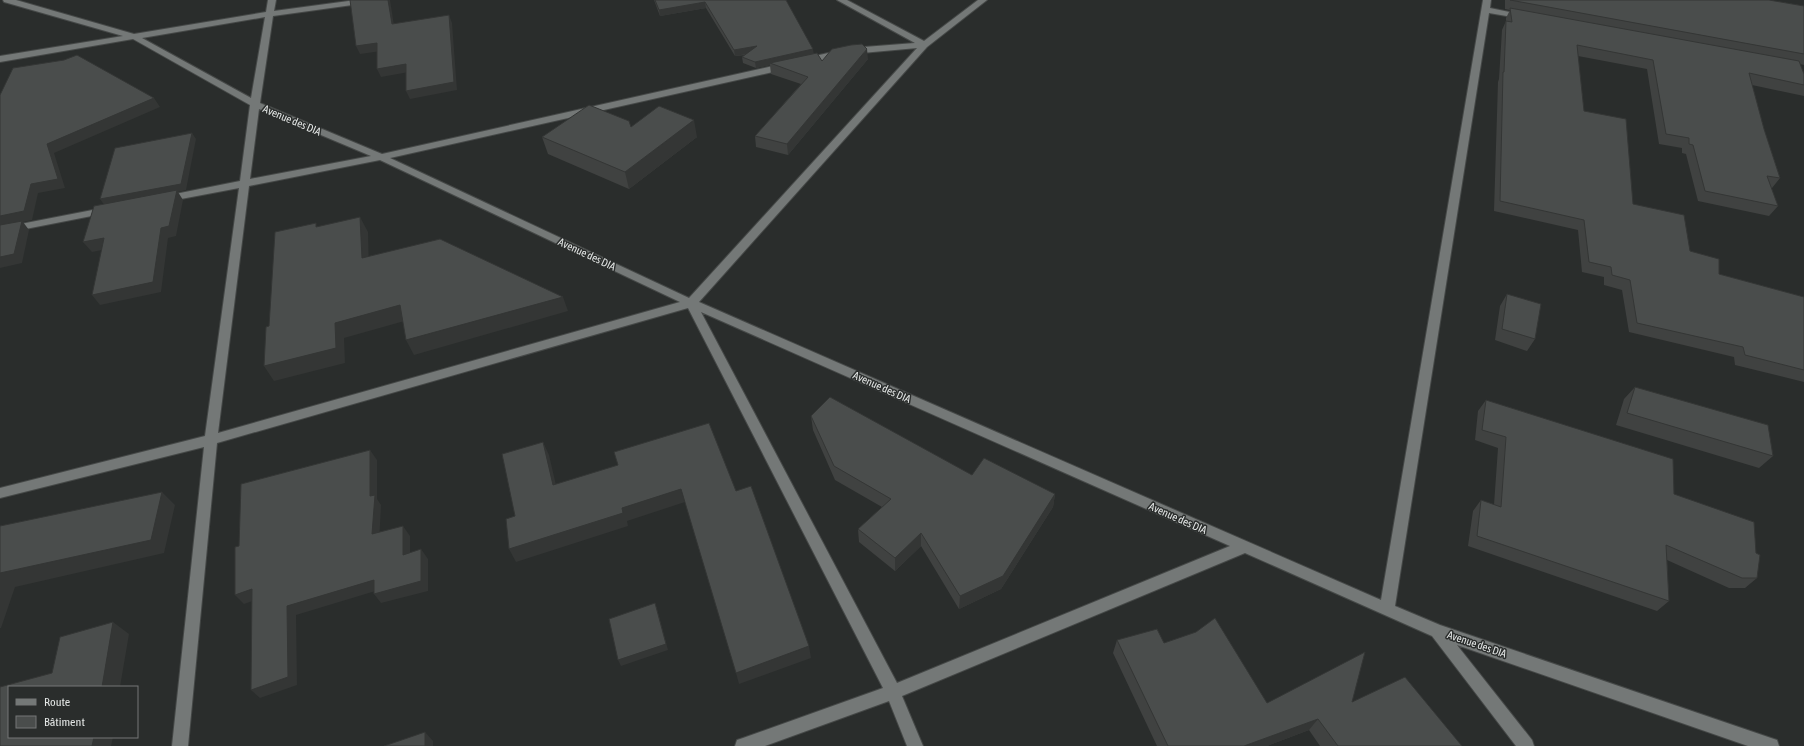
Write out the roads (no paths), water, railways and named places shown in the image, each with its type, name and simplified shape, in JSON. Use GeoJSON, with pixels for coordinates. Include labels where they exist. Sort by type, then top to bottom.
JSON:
{"type":"FeatureCollection","features":[{"type":"Feature","properties":{"kind":"street"},"geometry":{"type":"LineString","coordinates":[[0,8],[3,0]]}},
{"type":"Feature","properties":{"kind":"street","name":"Avenue des DIA"},"geometry":{"type":"LineString","coordinates":[[6,0],[135,37],[255,104],[381,157],[692,303],[1387,610],[1437,631],[1771,746]]}},
{"type":"Feature","properties":{"kind":"street"},"geometry":{"type":"LineString","coordinates":[[180,746],[211,440],[255,104],[272,0]]}},
{"type":"Feature","properties":{"kind":"street"},"geometry":{"type":"LineString","coordinates":[[0,59],[270,14],[374,0]]}},
{"type":"Feature","properties":{"kind":"street"},"geometry":{"type":"LineString","coordinates":[[841,0],[924,45]]}},
{"type":"Feature","properties":{"kind":"street"},"geometry":{"type":"LineString","coordinates":[[0,493],[211,440],[692,303],[924,45],[983,0]]}},
{"type":"Feature","properties":{"kind":"street"},"geometry":{"type":"LineString","coordinates":[[1387,610],[1486,5],[1532,18]]}},
{"type":"Feature","properties":{"kind":"street"},"geometry":{"type":"LineString","coordinates":[[153,202],[381,157],[851,51],[924,45]]}},
{"type":"Feature","properties":{"kind":"street"},"geometry":{"type":"LineString","coordinates":[[0,231],[115,209]]}},
{"type":"Feature","properties":{"kind":"street"},"geometry":{"type":"LineString","coordinates":[[692,303],[893,692],[916,746]]}},
{"type":"Feature","properties":{"kind":"street"},"geometry":{"type":"LineString","coordinates":[[743,746],[893,692],[1244,547]]}},
{"type":"Feature","properties":{"kind":"street"},"geometry":{"type":"LineString","coordinates":[[1437,631],[1526,746]]}}]}
